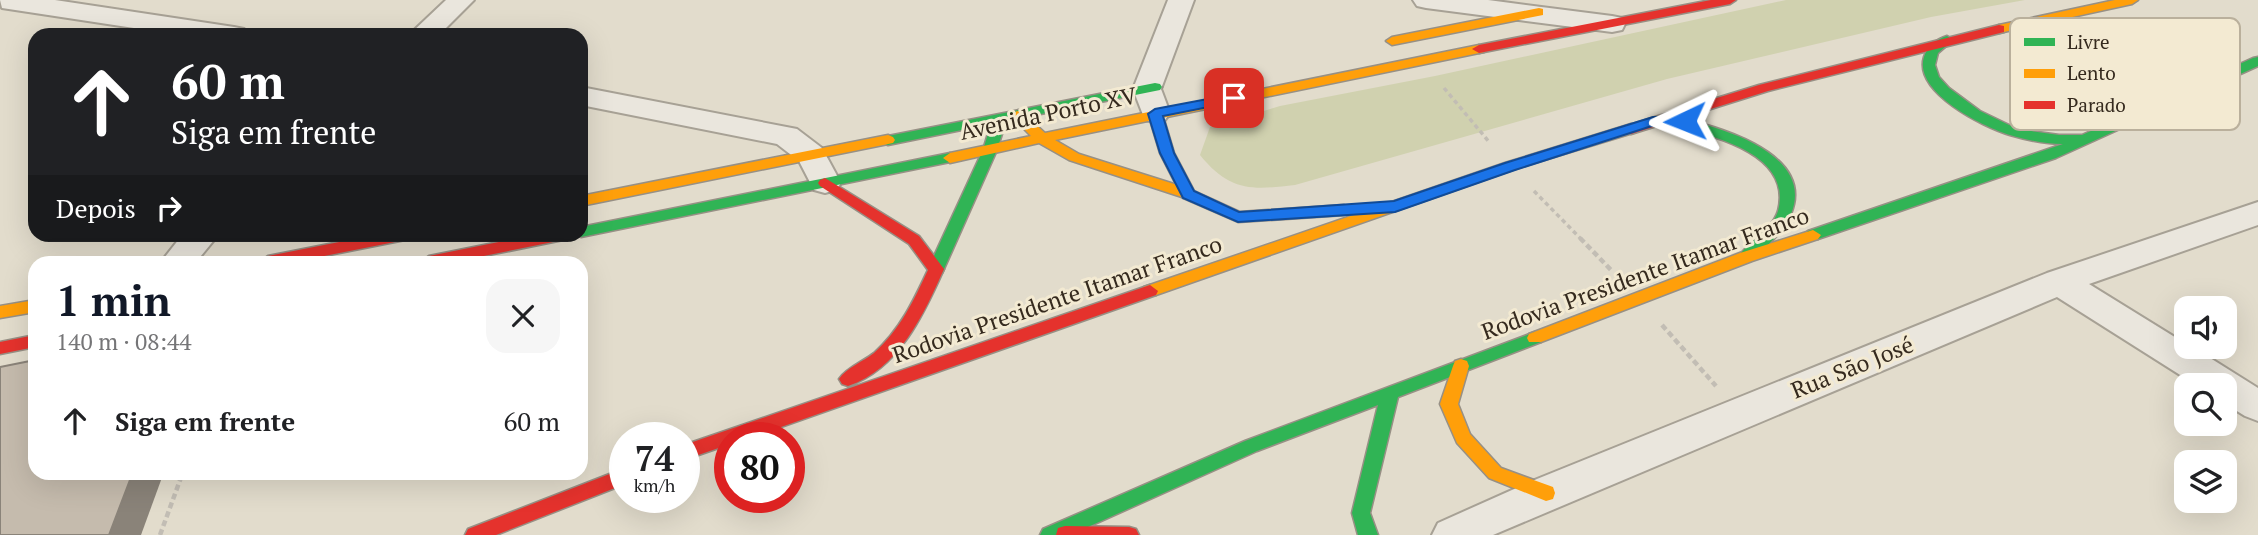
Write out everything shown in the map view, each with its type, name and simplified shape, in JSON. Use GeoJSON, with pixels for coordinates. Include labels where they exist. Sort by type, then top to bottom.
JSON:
{"type":"FeatureCollection","features":[{"type":"Feature","properties":{"kind":"main road","name":"Avenida Porto XV"},"geometry":{"type":"LineString","coordinates":[[588,200],[1017,114],[1420,63],[1730,0]]}},
{"type":"Feature","properties":{"kind":"main road","name":"Rodovia Presidente Itamar Franco"},"geometry":{"type":"LineString","coordinates":[[2049,18],[2132,0]]}},
{"type":"Feature","properties":{"kind":"main road"},"geometry":{"type":"LineString","coordinates":[[1380,43],[1577,5]]}},
{"type":"Feature","properties":{"kind":"main road","name":"Rodovia Presidente Itamar Franco"},"geometry":{"type":"LineString","coordinates":[[766,422],[1510,166],[1764,88],[2010,26]]}},
{"type":"Feature","properties":{"kind":"main road"},"geometry":{"type":"LineString","coordinates":[[1947,40],[1933,49],[1928,63],[1934,80],[1949,97],[1973,114],[2010,130]]}},
{"type":"Feature","properties":{"kind":"main road","name":"Rodovia Presidente Itamar Franco"},"geometry":{"type":"LineString","coordinates":[[2240,69],[2258,61]]}},
{"type":"Feature","properties":{"kind":"main road","name":"Avenida Porto XV"},"geometry":{"type":"LineString","coordinates":[[588,231],[1043,139],[1159,95]]}},
{"type":"Feature","properties":{"kind":"main road"},"geometry":{"type":"LineString","coordinates":[[1159,95],[1167,153],[1188,194]]}},
{"type":"Feature","properties":{"kind":"main road"},"geometry":{"type":"LineString","coordinates":[[1017,114],[1043,139],[1074,157],[1188,194],[1238,217],[1395,206]]}},
{"type":"Feature","properties":{"kind":"main road"},"geometry":{"type":"LineString","coordinates":[[756,422],[873,368],[902,340],[990,149],[1000,119]]}},
{"type":"Feature","properties":{"kind":"main road"},"geometry":{"type":"LineString","coordinates":[[1658,120],[1685,121],[1716,129],[1744,142],[1767,159],[1782,179],[1787,200],[1781,218],[1746,257]]}},
{"type":"Feature","properties":{"kind":"main road"},"geometry":{"type":"LineString","coordinates":[[2010,130],[2036,137],[2068,140],[2095,137]]}},
{"type":"Feature","properties":{"kind":"main road","name":"Rodovia Presidente Itamar Franco"},"geometry":{"type":"LineString","coordinates":[[1051,534],[1251,446],[1746,257],[2051,155],[2110,130]]}},
{"type":"Feature","properties":{"kind":"main road"},"geometry":{"type":"LineString","coordinates":[[825,183],[914,240],[936,269]]}},
{"type":"Feature","properties":{"kind":"main road"},"geometry":{"type":"LineString","coordinates":[[298,256],[369,242]]}},
{"type":"Feature","properties":{"kind":"main road"},"geometry":{"type":"LineString","coordinates":[[459,256],[528,242]]}},
{"type":"Feature","properties":{"kind":"main road"},"geometry":{"type":"LineString","coordinates":[[0,312],[28,307]]}},
{"type":"Feature","properties":{"kind":"main road"},"geometry":{"type":"LineString","coordinates":[[0,348],[28,342]]}},
{"type":"Feature","properties":{"kind":"main road"},"geometry":{"type":"LineString","coordinates":[[1461,366],[1449,404],[1463,438],[1495,473],[1546,493]]}},
{"type":"Feature","properties":{"kind":"main road"},"geometry":{"type":"LineString","coordinates":[[1368,535],[1361,513],[1390,393]]}},
{"type":"Feature","properties":{"kind":"main road"},"geometry":{"type":"LineString","coordinates":[[475,535],[609,482]]}},
{"type":"Feature","properties":{"kind":"main road"},"geometry":{"type":"LineString","coordinates":[[1051,534],[1129,535]]}},
{"type":"Feature","properties":{"kind":"street"},"geometry":{"type":"LineString","coordinates":[[2,0],[188,28]]}},
{"type":"Feature","properties":{"kind":"street"},"geometry":{"type":"LineString","coordinates":[[431,28],[461,0]]}},
{"type":"Feature","properties":{"kind":"street"},"geometry":{"type":"LineString","coordinates":[[1159,95],[1181,0]]}},
{"type":"Feature","properties":{"kind":"street"},"geometry":{"type":"LineString","coordinates":[[1426,0],[1612,24]]}},
{"type":"Feature","properties":{"kind":"street"},"geometry":{"type":"LineString","coordinates":[[588,97],[786,136],[811,155],[825,183]]}},
{"type":"Feature","properties":{"kind":"street","name":"Rua São José"},"geometry":{"type":"LineString","coordinates":[[1452,535],[1546,493],[2059,282],[2258,213]]}},
{"type":"Feature","properties":{"kind":"street"},"geometry":{"type":"LineString","coordinates":[[182,256],[195,242]]}},
{"type":"Feature","properties":{"kind":"street"},"geometry":{"type":"LineString","coordinates":[[2059,282],[2258,406]]}},
{"type":"Feature","properties":{"kind":"path"},"geometry":{"type":"LineString","coordinates":[[1420,63],[1435,76],[1510,166],[1639,298],[1740,413]]}},
{"type":"Feature","properties":{"kind":"path"},"geometry":{"type":"LineString","coordinates":[[160,535],[180,480]]}},
{"type":"Feature","properties":{"kind":"green space"},"geometry":{"type":"Polygon","coordinates":[[[1786,0],[2025,0],[1931,17],[1667,79],[1295,185],[1266,188],[1243,186],[1221,176],[1200,155],[1210,127],[1280,106],[1435,76],[1786,0]]]}},
{"type":"Feature","properties":{"kind":"building"},"geometry":{"type":"Polygon","coordinates":[[[28,361],[28,480],[130,480],[109,535],[0,535],[0,367],[28,361]]]}},
{"type":"Feature","properties":{"kind":"traffic: fast"},"geometry":{"type":"LineString","coordinates":[[1947,40],[1932,52],[1928,65],[1933,78],[1944,91],[1975,114],[2010,130]]}},
{"type":"Feature","properties":{"kind":"traffic: fast"},"geometry":{"type":"LineString","coordinates":[[2240,69],[2258,61]]}},
{"type":"Feature","properties":{"kind":"traffic: fast"},"geometry":{"type":"LineString","coordinates":[[888,140],[1155,87]]}},
{"type":"Feature","properties":{"kind":"traffic: fast"},"geometry":{"type":"LineString","coordinates":[[936,269],[990,150],[1000,119]]}},
{"type":"Feature","properties":{"kind":"traffic: fast"},"geometry":{"type":"LineString","coordinates":[[1666,120],[1727,136],[1767,158],[1780,173],[1787,191],[1785,211],[1773,230],[1747,256]]}},
{"type":"Feature","properties":{"kind":"traffic: fast"},"geometry":{"type":"LineString","coordinates":[[2010,130],[2050,139],[2078,139]]}},
{"type":"Feature","properties":{"kind":"traffic: fast"},"geometry":{"type":"LineString","coordinates":[[1813,235],[2051,155],[2106,130]]}},
{"type":"Feature","properties":{"kind":"traffic: fast"},"geometry":{"type":"LineString","coordinates":[[588,231],[950,158]]}},
{"type":"Feature","properties":{"kind":"traffic: fast"},"geometry":{"type":"LineString","coordinates":[[1050,535],[1251,446],[1535,338]]}},
{"type":"Feature","properties":{"kind":"traffic: fast"},"geometry":{"type":"LineString","coordinates":[[1368,535],[1361,513],[1390,393]]}},
{"type":"Feature","properties":{"kind":"traffic: slow"},"geometry":{"type":"LineString","coordinates":[[2049,18],[2132,0]]}},
{"type":"Feature","properties":{"kind":"traffic: slow"},"geometry":{"type":"LineString","coordinates":[[1392,41],[1539,12]]}},
{"type":"Feature","properties":{"kind":"traffic: slow"},"geometry":{"type":"LineString","coordinates":[[1999,29],[2010,27]]}},
{"type":"Feature","properties":{"kind":"traffic: slow"},"geometry":{"type":"LineString","coordinates":[[950,158],[1155,113],[1479,49]]}},
{"type":"Feature","properties":{"kind":"traffic: slow"},"geometry":{"type":"LineString","coordinates":[[1017,115],[1043,139],[1074,157],[1188,194]]}},
{"type":"Feature","properties":{"kind":"traffic: slow"},"geometry":{"type":"LineString","coordinates":[[1150,291],[1510,166],[1631,129]]}},
{"type":"Feature","properties":{"kind":"traffic: slow"},"geometry":{"type":"LineString","coordinates":[[588,200],[888,140]]}},
{"type":"Feature","properties":{"kind":"traffic: slow"},"geometry":{"type":"LineString","coordinates":[[1535,338],[1746,257],[1813,235]]}},
{"type":"Feature","properties":{"kind":"traffic: slow"},"geometry":{"type":"LineString","coordinates":[[0,312],[28,307]]}},
{"type":"Feature","properties":{"kind":"traffic: slow"},"geometry":{"type":"LineString","coordinates":[[1461,366],[1449,404],[1463,438],[1495,473],[1546,493]]}},
{"type":"Feature","properties":{"kind":"traffic: jam"},"geometry":{"type":"LineString","coordinates":[[1479,49],[1730,0]]}},
{"type":"Feature","properties":{"kind":"traffic: jam"},"geometry":{"type":"LineString","coordinates":[[1631,129],[1764,88],[1999,29]]}},
{"type":"Feature","properties":{"kind":"traffic: jam"},"geometry":{"type":"LineString","coordinates":[[1155,113],[1167,153],[1188,194],[1238,217],[1344,210]]}},
{"type":"Feature","properties":{"kind":"traffic: jam"},"geometry":{"type":"LineString","coordinates":[[825,183],[914,240],[936,269],[911,319],[892,346],[865,369],[848,379]]}},
{"type":"Feature","properties":{"kind":"traffic: jam"},"geometry":{"type":"LineString","coordinates":[[298,256],[369,242]]}},
{"type":"Feature","properties":{"kind":"traffic: jam"},"geometry":{"type":"LineString","coordinates":[[459,256],[528,242]]}},
{"type":"Feature","properties":{"kind":"traffic: jam"},"geometry":{"type":"LineString","coordinates":[[700,447],[1150,291]]}},
{"type":"Feature","properties":{"kind":"traffic: jam"},"geometry":{"type":"LineString","coordinates":[[0,348],[28,342]]}},
{"type":"Feature","properties":{"kind":"traffic: jam"},"geometry":{"type":"LineString","coordinates":[[475,535],[609,482]]}},
{"type":"Feature","properties":{"kind":"traffic: jam"},"geometry":{"type":"LineString","coordinates":[[1065,534],[1129,535]]}},
{"type":"Feature","properties":{"kind":"route"},"geometry":{"type":"LineString","coordinates":[[1234,98],[1155,114],[1167,153],[1188,194],[1238,217],[1395,206],[1510,166],[1658,120],[1685,121]]}}]}
